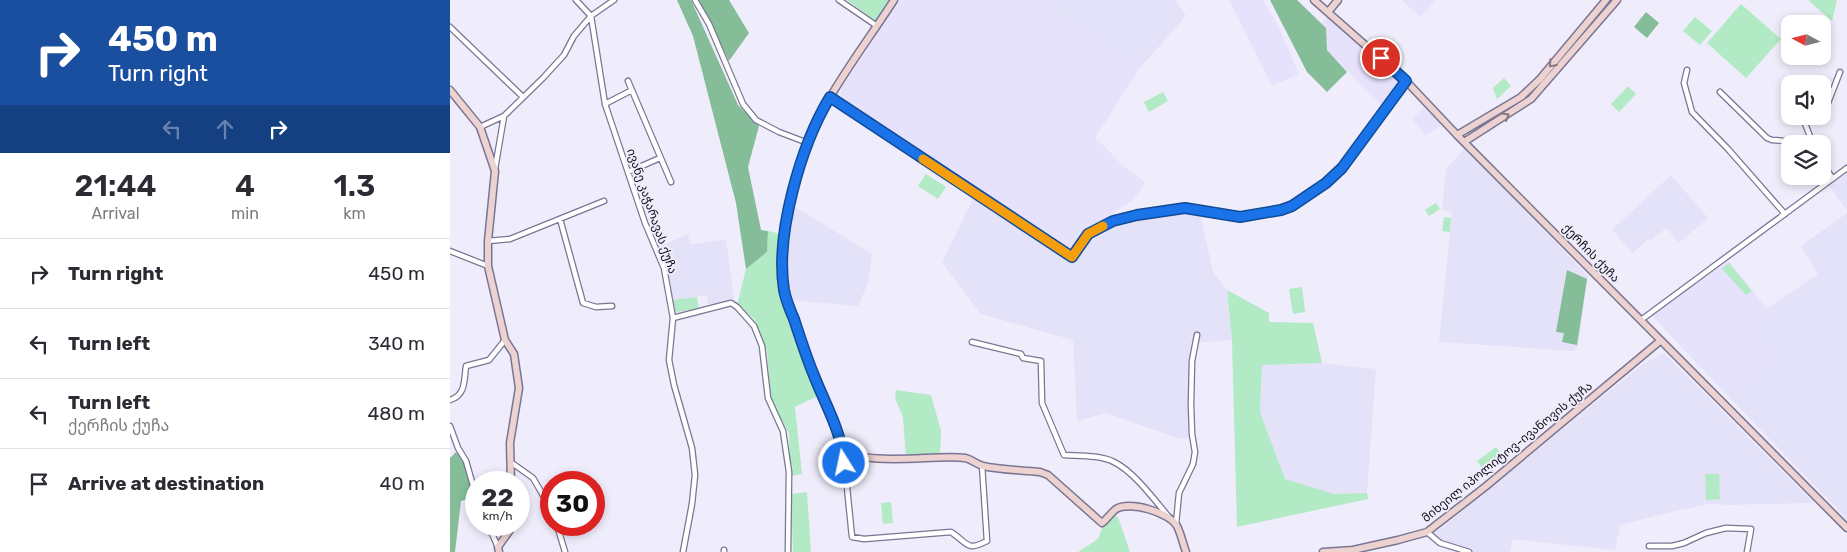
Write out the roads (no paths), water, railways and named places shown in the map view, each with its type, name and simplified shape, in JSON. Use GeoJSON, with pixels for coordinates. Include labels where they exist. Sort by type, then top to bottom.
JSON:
{"type":"FeatureCollection","features":[{"type":"Feature","properties":{"kind":"street"},"geometry":{"type":"LineString","coordinates":[[576,0],[590,16]]}},
{"type":"Feature","properties":{"kind":"street"},"geometry":{"type":"LineString","coordinates":[[480,127],[504,116],[564,55],[574,36],[590,16],[614,0]]}},
{"type":"Feature","properties":{"kind":"street"},"geometry":{"type":"LineString","coordinates":[[695,0],[709,24],[743,104],[756,120],[779,132],[808,143]]}},
{"type":"Feature","properties":{"kind":"street"},"geometry":{"type":"LineString","coordinates":[[839,0],[877,26]]}},
{"type":"Feature","properties":{"kind":"street"},"geometry":{"type":"LineString","coordinates":[[894,0],[830,97],[808,143],[790,205],[782,244],[784,293],[812,372],[843,448],[852,537],[951,532],[966,545],[976,547],[987,541],[982,465]]}},
{"type":"Feature","properties":{"kind":"street","name":"ქერჩის ქუჩა"},"geometry":{"type":"LineString","coordinates":[[1314,0],[1406,81],[1660,341],[1847,528]]}},
{"type":"Feature","properties":{"kind":"street"},"geometry":{"type":"LineString","coordinates":[[1328,12],[1338,0]]}},
{"type":"Feature","properties":{"kind":"street"},"geometry":{"type":"LineString","coordinates":[[1457,135],[1521,97],[1540,79],[1606,0]]}},
{"type":"Feature","properties":{"kind":"street"},"geometry":{"type":"LineString","coordinates":[[1464,142],[1524,106],[1617,0]]}},
{"type":"Feature","properties":{"kind":"street","name":"ივანე კაჭარავას ქუჩა"},"geometry":{"type":"LineString","coordinates":[[590,16],[605,104],[645,223],[662,261],[673,318],[669,360],[692,448],[695,475],[683,552]]}},
{"type":"Feature","properties":{"kind":"street"},"geometry":{"type":"LineString","coordinates":[[450,27],[523,97]]}},
{"type":"Feature","properties":{"kind":"street"},"geometry":{"type":"LineString","coordinates":[[1570,43],[1576,48]]}},
{"type":"Feature","properties":{"kind":"street"},"geometry":{"type":"LineString","coordinates":[[1687,70],[1684,83],[1692,112],[1728,149],[1785,214]]}},
{"type":"Feature","properties":{"kind":"street"},"geometry":{"type":"LineString","coordinates":[[1831,95],[1840,72]]}},
{"type":"Feature","properties":{"kind":"street"},"geometry":{"type":"LineString","coordinates":[[1540,79],[1546,83]]}},
{"type":"Feature","properties":{"kind":"street"},"geometry":{"type":"LineString","coordinates":[[628,81],[671,182]]}},
{"type":"Feature","properties":{"kind":"street"},"geometry":{"type":"LineString","coordinates":[[830,97],[1072,257],[1088,234],[1113,221],[1137,215],[1185,208],[1240,217],[1281,210],[1292,206],[1326,183],[1342,168],[1406,81]]}},
{"type":"Feature","properties":{"kind":"street"},"geometry":{"type":"LineString","coordinates":[[450,90],[480,127],[495,171]]}},
{"type":"Feature","properties":{"kind":"street"},"geometry":{"type":"LineString","coordinates":[[605,104],[632,90]]}},
{"type":"Feature","properties":{"kind":"street"},"geometry":{"type":"LineString","coordinates":[[1720,92],[1768,138],[1781,141]]}},
{"type":"Feature","properties":{"kind":"street"},"geometry":{"type":"LineString","coordinates":[[504,116],[495,171],[488,240],[488,266],[505,340],[514,354],[519,388],[510,443],[512,471]]}},
{"type":"Feature","properties":{"kind":"street"},"geometry":{"type":"LineString","coordinates":[[1487,117],[1491,125]]}},
{"type":"Feature","properties":{"kind":"street"},"geometry":{"type":"LineString","coordinates":[[628,172],[660,158]]}},
{"type":"Feature","properties":{"kind":"street"},"geometry":{"type":"LineString","coordinates":[[1640,320],[1847,168]]}},
{"type":"Feature","properties":{"kind":"street"},"geometry":{"type":"LineString","coordinates":[[488,240],[510,239],[604,201]]}},
{"type":"Feature","properties":{"kind":"street"},"geometry":{"type":"LineString","coordinates":[[560,219],[583,303],[596,307],[612,306]]}},
{"type":"Feature","properties":{"kind":"street"},"geometry":{"type":"LineString","coordinates":[[450,251],[488,266]]}},
{"type":"Feature","properties":{"kind":"street"},"geometry":{"type":"LineString","coordinates":[[673,318],[731,303],[754,326],[762,346],[768,398],[783,431],[789,472],[788,552]]}},
{"type":"Feature","properties":{"kind":"street"},"geometry":{"type":"LineString","coordinates":[[1176,524],[1179,493],[1193,464],[1196,452],[1192,434],[1191,404],[1192,361],[1197,335]]}},
{"type":"Feature","properties":{"kind":"street"},"geometry":{"type":"LineString","coordinates":[[450,400],[455,399],[463,391],[466,366],[490,360],[505,340]]}},
{"type":"Feature","properties":{"kind":"street","name":"მიხეილ იპოლიტოვ-ივანოვის ქუჩა"},"geometry":{"type":"LineString","coordinates":[[1323,552],[1353,550],[1427,532],[1485,487],[1660,341]]}},
{"type":"Feature","properties":{"kind":"street"},"geometry":{"type":"LineString","coordinates":[[972,342],[1021,354],[1023,358],[1040,361],[1042,403],[1064,455],[1115,462],[1137,480],[1176,524],[1186,552]]}},
{"type":"Feature","properties":{"kind":"street"},"geometry":{"type":"LineString","coordinates":[[450,426],[469,471]]}},
{"type":"Feature","properties":{"kind":"street"},"geometry":{"type":"LineString","coordinates":[[843,448],[849,453],[860,456],[902,459],[966,458],[982,465],[1040,472],[1048,475],[1102,523],[1117,508],[1134,506],[1148,508],[1176,524]]}},
{"type":"Feature","properties":{"kind":"street"},"geometry":{"type":"LineString","coordinates":[[512,463],[533,478],[540,490]]}},
{"type":"Feature","properties":{"kind":"street"},"geometry":{"type":"LineString","coordinates":[[1649,546],[1678,544],[1706,533],[1726,528],[1751,530],[1747,552]]}},
{"type":"Feature","properties":{"kind":"street"},"geometry":{"type":"LineString","coordinates":[[1427,532],[1440,543],[1469,552]]}},
{"type":"Feature","properties":{"kind":"street"},"geometry":{"type":"LineString","coordinates":[[493,536],[499,550]]}},
{"type":"Feature","properties":{"kind":"street"},"geometry":{"type":"LineString","coordinates":[[499,550],[507,536]]}},
{"type":"Feature","properties":{"kind":"street"},"geometry":{"type":"LineString","coordinates":[[560,536],[565,552]]}}]}
